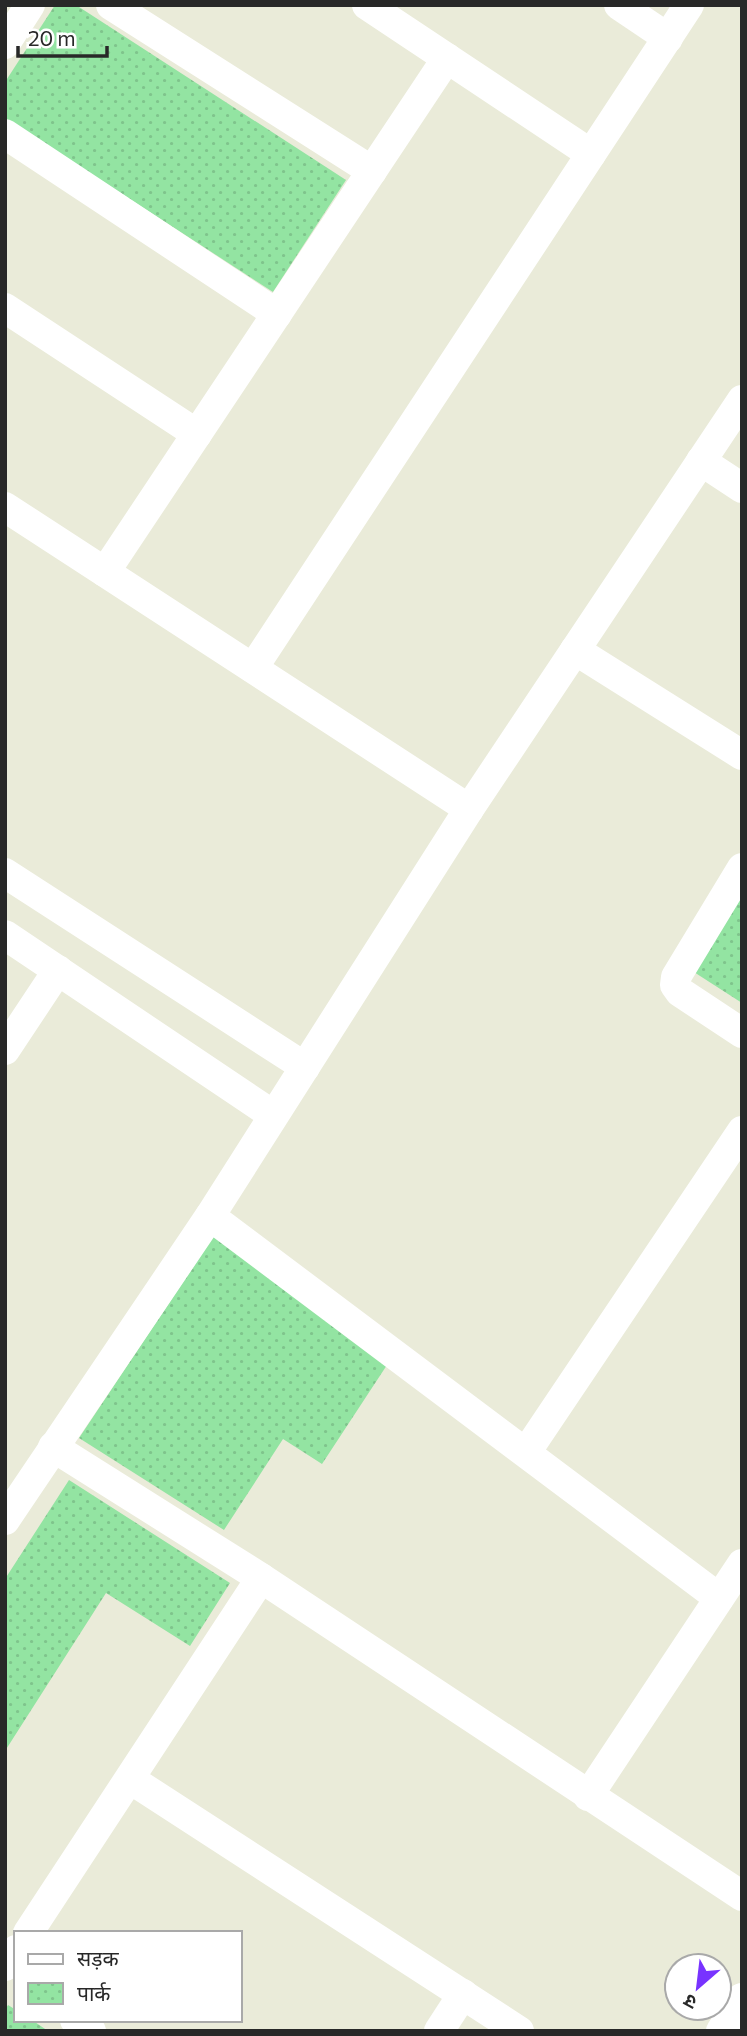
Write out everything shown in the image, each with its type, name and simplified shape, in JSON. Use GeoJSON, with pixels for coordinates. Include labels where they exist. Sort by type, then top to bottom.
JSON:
{"type":"FeatureCollection","features":[{"type":"Feature","properties":{"kind":"street"},"geometry":{"type":"LineString","coordinates":[[5,44],[30,5]]}},
{"type":"Feature","properties":{"kind":"street"},"geometry":{"type":"LineString","coordinates":[[111,5],[372,171]]}},
{"type":"Feature","properties":{"kind":"street"},"geometry":{"type":"LineString","coordinates":[[367,5],[591,154]]}},
{"type":"Feature","properties":{"kind":"street"},"geometry":{"type":"LineString","coordinates":[[619,5],[668,38]]}},
{"type":"Feature","properties":{"kind":"street"},"geometry":{"type":"LineString","coordinates":[[253,668],[689,5]]}},
{"type":"Feature","properties":{"kind":"street"},"geometry":{"type":"LineString","coordinates":[[105,572],[447,58]]}},
{"type":"Feature","properties":{"kind":"street"},"geometry":{"type":"LineString","coordinates":[[5,134],[276,314]]}},
{"type":"Feature","properties":{"kind":"street"},"geometry":{"type":"LineString","coordinates":[[5,308],[197,434]]}},
{"type":"Feature","properties":{"kind":"street"},"geometry":{"type":"LineString","coordinates":[[5,1520],[210,1216],[469,809],[742,400]]}},
{"type":"Feature","properties":{"kind":"street"},"geometry":{"type":"LineString","coordinates":[[701,461],[742,488]]}},
{"type":"Feature","properties":{"kind":"street"},"geometry":{"type":"LineString","coordinates":[[5,507],[469,809]]}},
{"type":"Feature","properties":{"kind":"street"},"geometry":{"type":"LineString","coordinates":[[575,650],[742,755]]}},
{"type":"Feature","properties":{"kind":"street"},"geometry":{"type":"LineString","coordinates":[[742,868],[676,977],[675,985],[680,992],[742,1034]]}},
{"type":"Feature","properties":{"kind":"street"},"geometry":{"type":"LineString","coordinates":[[5,873],[305,1067]]}},
{"type":"Feature","properties":{"kind":"street"},"geometry":{"type":"LineString","coordinates":[[5,935],[273,1115]]}},
{"type":"Feature","properties":{"kind":"street"},"geometry":{"type":"LineString","coordinates":[[5,1050],[58,970]]}},
{"type":"Feature","properties":{"kind":"street"},"geometry":{"type":"LineString","coordinates":[[527,1451],[742,1131]]}},
{"type":"Feature","properties":{"kind":"street"},"geometry":{"type":"LineString","coordinates":[[210,1216],[527,1451],[719,1598]]}},
{"type":"Feature","properties":{"kind":"street"},"geometry":{"type":"LineString","coordinates":[[53,1447],[261,1578],[742,1896]]}},
{"type":"Feature","properties":{"kind":"street"},"geometry":{"type":"LineString","coordinates":[[588,1796],[742,1564]]}},
{"type":"Feature","properties":{"kind":"street"},"geometry":{"type":"LineString","coordinates":[[28,1931],[261,1578]]}},
{"type":"Feature","properties":{"kind":"street"},"geometry":{"type":"LineString","coordinates":[[130,1779],[520,2031]]}},
{"type":"Feature","properties":{"kind":"street"},"geometry":{"type":"LineString","coordinates":[[439,2031],[463,1994]]}},
{"type":"Feature","properties":{"kind":"street"},"geometry":{"type":"LineString","coordinates":[[721,2031],[742,1998]]}},
{"type":"Feature","properties":{"kind":"green space"},"geometry":{"type":"Polygon","coordinates":[[[55,5],[76,5],[346,180],[273,292],[5,118],[5,82],[55,5]]]}},
{"type":"Feature","properties":{"kind":"green space"},"geometry":{"type":"Polygon","coordinates":[[[742,875],[742,1003],[683,965],[742,875]]]}},
{"type":"Feature","properties":{"kind":"green space"},"geometry":{"type":"Polygon","coordinates":[[[215,1234],[387,1365],[322,1464],[283,1439],[224,1530],[79,1438],[215,1234]]]}},
{"type":"Feature","properties":{"kind":"green space"},"geometry":{"type":"Polygon","coordinates":[[[69,1480],[230,1583],[190,1646],[106,1593],[5,1751],[5,1579],[69,1480]]]}},
{"type":"Feature","properties":{"kind":"green space"},"geometry":{"type":"Polygon","coordinates":[[[8,2005],[14,2009],[14,2022],[35,2022],[48,2031],[5,2031],[5,2010],[8,2005]]]}}]}
